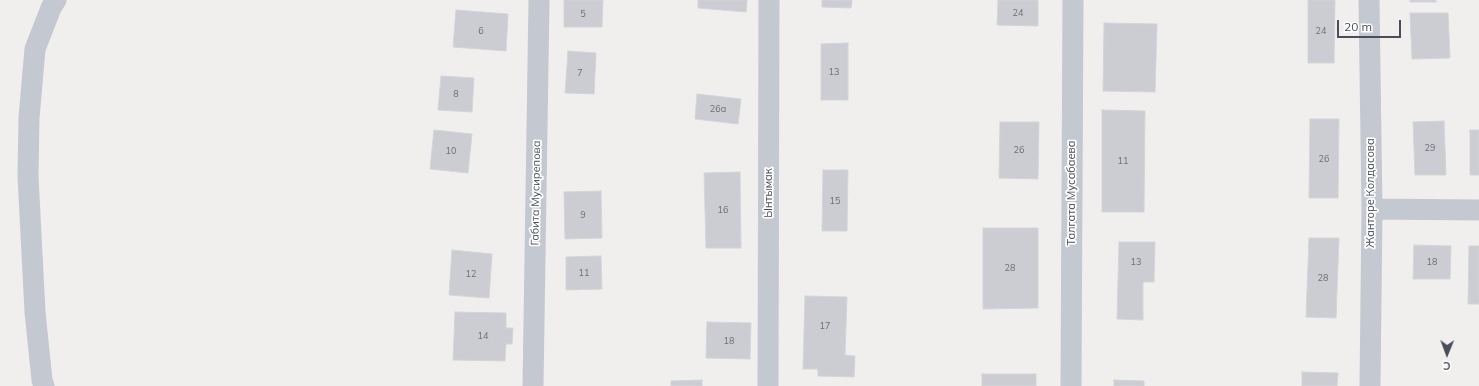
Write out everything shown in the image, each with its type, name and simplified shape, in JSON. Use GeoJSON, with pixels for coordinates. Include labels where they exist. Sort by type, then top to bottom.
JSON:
{"type":"FeatureCollection","features":[{"type":"Feature","properties":{"kind":"street"},"geometry":{"type":"LineString","coordinates":[[44,386],[35,312],[28,176],[29,118],[35,49],[51,8],[56,0]]}},
{"type":"Feature","properties":{"kind":"street","name":"Габита Мусирепова"},"geometry":{"type":"LineString","coordinates":[[533,386],[539,0]]}},
{"type":"Feature","properties":{"kind":"street","name":"Ынтымак"},"geometry":{"type":"LineString","coordinates":[[768,386],[769,0]]}},
{"type":"Feature","properties":{"kind":"street","name":"Талгата Мусабаева"},"geometry":{"type":"LineString","coordinates":[[1071,386],[1073,0]]}},
{"type":"Feature","properties":{"kind":"street","name":"Жанторе Колдасова"},"geometry":{"type":"LineString","coordinates":[[1370,0],[1372,209],[1370,386]]}},
{"type":"Feature","properties":{"kind":"street"},"geometry":{"type":"LineString","coordinates":[[1372,209],[1479,210]]}},
{"type":"Feature","properties":{"kind":"building"},"geometry":{"type":"Polygon","coordinates":[[[564,0],[603,0],[602,27],[564,27],[564,0]]]}},
{"type":"Feature","properties":{"kind":"building"},"geometry":{"type":"Polygon","coordinates":[[[698,0],[747,0],[746,12],[698,8],[698,0]]]}},
{"type":"Feature","properties":{"kind":"building"},"geometry":{"type":"Polygon","coordinates":[[[822,0],[852,0],[851,8],[822,7],[822,0]]]}},
{"type":"Feature","properties":{"kind":"building"},"geometry":{"type":"Polygon","coordinates":[[[998,0],[1038,0],[1038,26],[997,25],[998,0]]]}},
{"type":"Feature","properties":{"kind":"building"},"geometry":{"type":"Polygon","coordinates":[[[1308,0],[1335,0],[1334,63],[1308,63],[1308,0]]]}},
{"type":"Feature","properties":{"kind":"building"},"geometry":{"type":"Polygon","coordinates":[[[1410,0],[1436,0],[1436,2],[1410,2],[1410,0]]]}},
{"type":"Feature","properties":{"kind":"building"},"geometry":{"type":"Polygon","coordinates":[[[456,10],[508,14],[506,51],[453,47],[456,10]]]}},
{"type":"Feature","properties":{"kind":"building"},"geometry":{"type":"Polygon","coordinates":[[[1410,13],[1448,13],[1450,58],[1412,59],[1410,13]]]}},
{"type":"Feature","properties":{"kind":"building"},"geometry":{"type":"Polygon","coordinates":[[[1104,23],[1157,24],[1155,92],[1103,91],[1104,23]]]}},
{"type":"Feature","properties":{"kind":"building"},"geometry":{"type":"Polygon","coordinates":[[[848,43],[848,100],[821,100],[821,44],[848,43]]]}},
{"type":"Feature","properties":{"kind":"building"},"geometry":{"type":"Polygon","coordinates":[[[568,51],[596,53],[594,94],[565,93],[568,51]]]}},
{"type":"Feature","properties":{"kind":"building"},"geometry":{"type":"Polygon","coordinates":[[[441,76],[474,78],[472,112],[438,110],[441,76]]]}},
{"type":"Feature","properties":{"kind":"building"},"geometry":{"type":"Polygon","coordinates":[[[697,94],[741,99],[738,124],[695,119],[697,94]]]}},
{"type":"Feature","properties":{"kind":"building"},"geometry":{"type":"Polygon","coordinates":[[[1102,110],[1145,111],[1144,212],[1102,212],[1102,110]]]}},
{"type":"Feature","properties":{"kind":"building"},"geometry":{"type":"Polygon","coordinates":[[[1310,119],[1339,119],[1338,198],[1309,198],[1310,119]]]}},
{"type":"Feature","properties":{"kind":"building"},"geometry":{"type":"Polygon","coordinates":[[[1444,121],[1446,175],[1415,175],[1413,122],[1444,121]]]}},
{"type":"Feature","properties":{"kind":"building"},"geometry":{"type":"Polygon","coordinates":[[[1000,122],[1039,122],[1038,179],[999,178],[1000,122]]]}},
{"type":"Feature","properties":{"kind":"building"},"geometry":{"type":"Polygon","coordinates":[[[434,130],[472,134],[468,173],[430,169],[434,130]]]}},
{"type":"Feature","properties":{"kind":"building"},"geometry":{"type":"Polygon","coordinates":[[[1470,130],[1479,130],[1479,175],[1470,175],[1470,130]]]}},
{"type":"Feature","properties":{"kind":"building"},"geometry":{"type":"Polygon","coordinates":[[[823,170],[848,170],[847,231],[822,231],[823,170]]]}},
{"type":"Feature","properties":{"kind":"building"},"geometry":{"type":"Polygon","coordinates":[[[740,172],[741,248],[706,248],[704,173],[740,172]]]}},
{"type":"Feature","properties":{"kind":"building"},"geometry":{"type":"Polygon","coordinates":[[[601,191],[602,238],[565,239],[564,192],[601,191]]]}},
{"type":"Feature","properties":{"kind":"building"},"geometry":{"type":"Polygon","coordinates":[[[983,228],[1038,228],[1038,308],[983,309],[983,228]]]}},
{"type":"Feature","properties":{"kind":"building"},"geometry":{"type":"Polygon","coordinates":[[[1309,238],[1339,238],[1336,318],[1306,317],[1309,238]]]}},
{"type":"Feature","properties":{"kind":"building"},"geometry":{"type":"Polygon","coordinates":[[[1119,242],[1155,242],[1154,282],[1143,282],[1143,320],[1117,319],[1119,242]]]}},
{"type":"Feature","properties":{"kind":"building"},"geometry":{"type":"Polygon","coordinates":[[[1414,245],[1451,246],[1450,279],[1413,279],[1414,245]]]}},
{"type":"Feature","properties":{"kind":"building"},"geometry":{"type":"Polygon","coordinates":[[[1469,246],[1479,246],[1479,304],[1468,304],[1469,246]]]}},
{"type":"Feature","properties":{"kind":"building"},"geometry":{"type":"Polygon","coordinates":[[[452,250],[492,254],[489,298],[449,295],[452,250]]]}},
{"type":"Feature","properties":{"kind":"building"},"geometry":{"type":"Polygon","coordinates":[[[601,256],[602,289],[566,290],[566,257],[601,256]]]}},
{"type":"Feature","properties":{"kind":"building"},"geometry":{"type":"Polygon","coordinates":[[[805,296],[847,297],[845,355],[855,356],[854,377],[818,376],[818,369],[803,369],[805,296]]]}},
{"type":"Feature","properties":{"kind":"building"},"geometry":{"type":"Polygon","coordinates":[[[455,312],[506,313],[506,328],[513,328],[512,344],[506,344],[505,361],[453,360],[455,312]]]}},
{"type":"Feature","properties":{"kind":"building"},"geometry":{"type":"Polygon","coordinates":[[[707,322],[751,323],[750,359],[706,358],[707,322]]]}},
{"type":"Feature","properties":{"kind":"building"},"geometry":{"type":"Polygon","coordinates":[[[1302,372],[1338,373],[1337,386],[1302,386],[1302,372]]]}},
{"type":"Feature","properties":{"kind":"building"},"geometry":{"type":"Polygon","coordinates":[[[982,374],[1036,374],[1036,386],[982,386],[982,374]]]}},
{"type":"Feature","properties":{"kind":"building"},"geometry":{"type":"Polygon","coordinates":[[[702,380],[702,386],[671,386],[671,381],[702,380]]]}},
{"type":"Feature","properties":{"kind":"building"},"geometry":{"type":"Polygon","coordinates":[[[1114,380],[1144,381],[1144,386],[1114,386],[1114,380]]]}}]}
